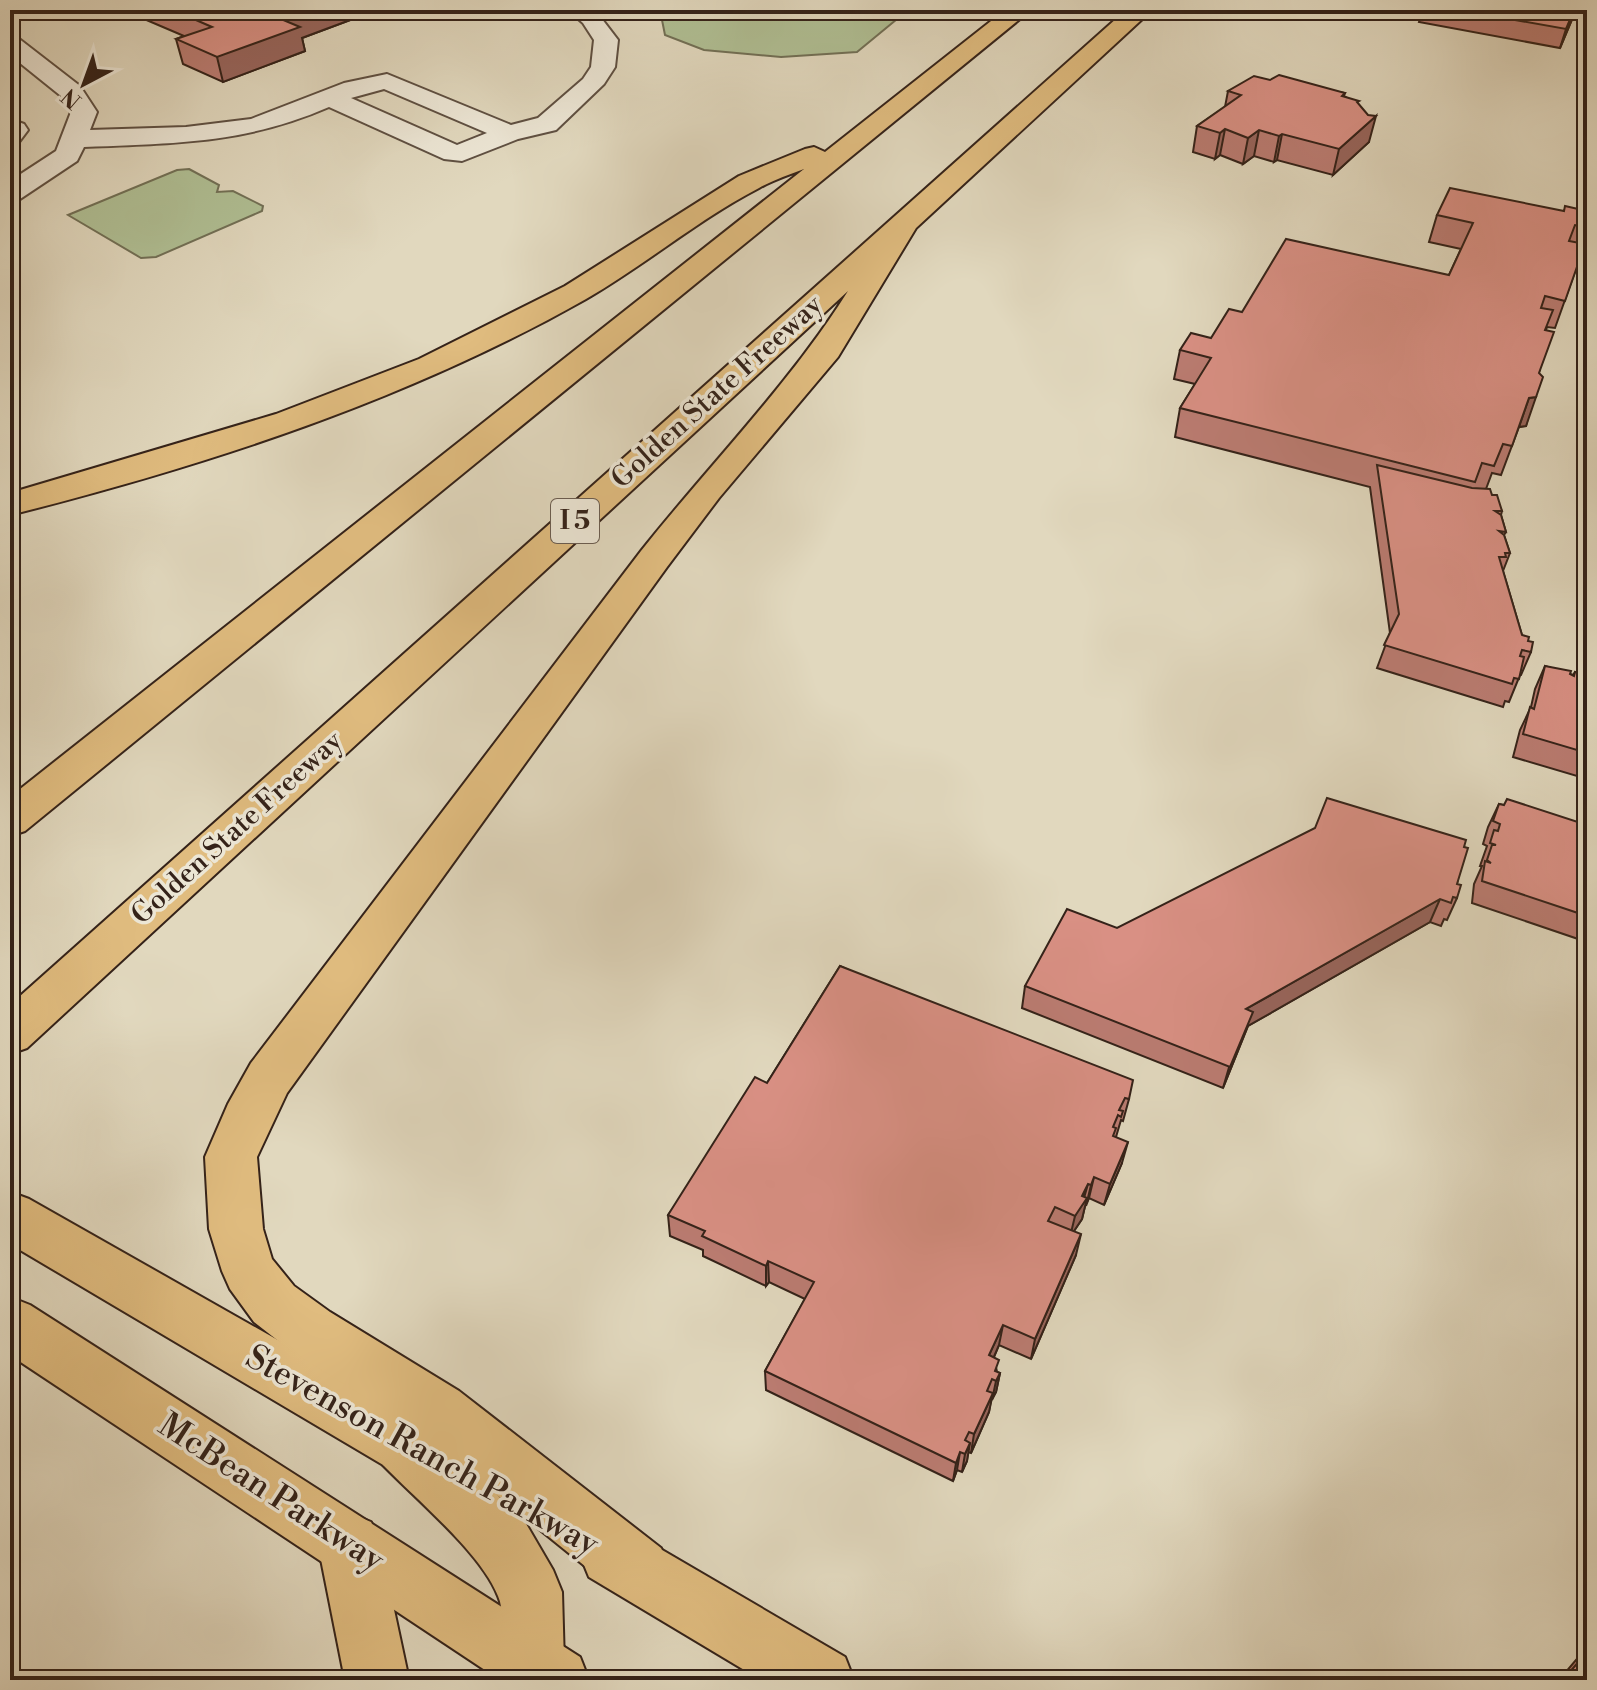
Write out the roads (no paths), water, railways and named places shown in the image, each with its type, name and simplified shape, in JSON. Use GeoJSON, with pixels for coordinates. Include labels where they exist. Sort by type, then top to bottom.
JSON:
{"type":"FeatureCollection","features":[{"type":"Feature","properties":{"kind":"main road"},"geometry":{"type":"LineString","coordinates":[[10,820],[1019,10]]}},
{"type":"Feature","properties":{"kind":"main road","name":"Golden State Freeway"},"geometry":{"type":"LineString","coordinates":[[10,1034],[1140,10]]}},
{"type":"Feature","properties":{"kind":"main road"},"geometry":{"type":"LineString","coordinates":[[10,504],[288,421],[430,366],[576,292],[749,182],[859,137]]}},
{"type":"Feature","properties":{"kind":"main road"},"geometry":{"type":"LineString","coordinates":[[639,1570],[438,1411],[310,1331],[274,1304],[249,1271],[236,1229],[231,1157],[246,1119],[269,1078],[654,559],[707,491],[827,350],[908,219]]}},
{"type":"Feature","properties":{"kind":"main road","name":"Stevenson Ranch Parkway"},"geometry":{"type":"LineString","coordinates":[[16,1219],[404,1445],[639,1570],[822,1680]]}},
{"type":"Feature","properties":{"kind":"main road","name":"McBean Parkway"},"geometry":{"type":"LineString","coordinates":[[10,1323],[349,1544],[537,1675]]}},
{"type":"Feature","properties":{"kind":"main road"},"geometry":{"type":"LineString","coordinates":[[404,1445],[503,1544],[531,1592],[537,1675]]}},
{"type":"Feature","properties":{"kind":"main road"},"geometry":{"type":"LineString","coordinates":[[349,1544],[377,1680]]}},
{"type":"Feature","properties":{"kind":"lane"},"geometry":{"type":"LineString","coordinates":[[330,98],[453,153],[462,153],[509,133],[547,124],[592,84],[603,67],[606,40],[591,18],[580,10]]}},
{"type":"Feature","properties":{"kind":"lane"},"geometry":{"type":"LineString","coordinates":[[10,43],[21,63],[71,91],[84,112],[68,155],[10,193]]}},
{"type":"Feature","properties":{"kind":"lane"},"geometry":{"type":"LineString","coordinates":[[75,139],[216,131],[254,125],[387,81],[509,133]]}}]}
